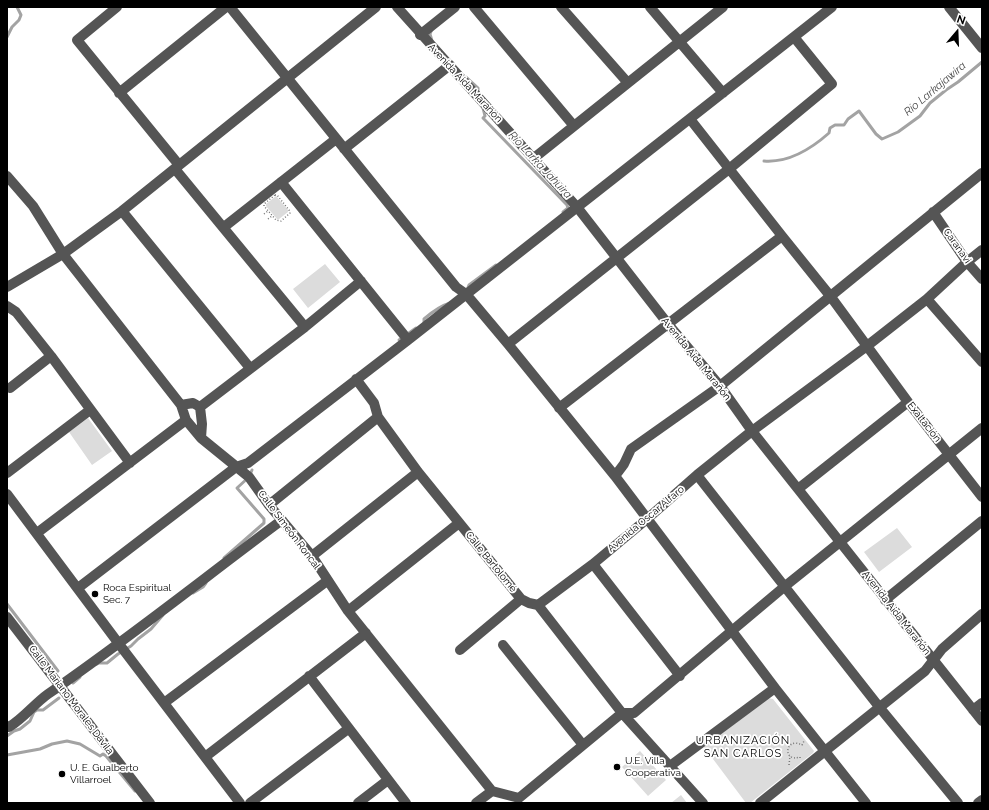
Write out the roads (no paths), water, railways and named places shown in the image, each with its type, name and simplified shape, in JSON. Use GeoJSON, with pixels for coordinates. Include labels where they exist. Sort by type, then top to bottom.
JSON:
{"type":"FeatureCollection","features":[{"type":"Feature","properties":{"kind":"street"},"geometry":{"type":"LineString","coordinates":[[117,7],[77,40],[224,227],[305,327]]}},
{"type":"Feature","properties":{"kind":"street"},"geometry":{"type":"LineString","coordinates":[[119,93],[226,7]]}},
{"type":"Feature","properties":{"kind":"street"},"geometry":{"type":"LineString","coordinates":[[230,7],[456,287],[466,294],[615,476],[731,631],[866,803]]}},
{"type":"Feature","properties":{"kind":"street"},"geometry":{"type":"LineString","coordinates":[[7,287],[63,254],[122,211],[376,7]]}},
{"type":"Feature","properties":{"kind":"street","name":"Avenida Aida Marañón"},"geometry":{"type":"LineString","coordinates":[[396,7],[577,207],[668,324],[720,386],[752,431],[982,721]]}},
{"type":"Feature","properties":{"kind":"street"},"geometry":{"type":"LineString","coordinates":[[420,34],[455,7]]}},
{"type":"Feature","properties":{"kind":"street"},"geometry":{"type":"LineString","coordinates":[[474,7],[574,126]]}},
{"type":"Feature","properties":{"kind":"street"},"geometry":{"type":"LineString","coordinates":[[561,7],[628,83]]}},
{"type":"Feature","properties":{"kind":"street"},"geometry":{"type":"LineString","coordinates":[[650,7],[724,93]]}},
{"type":"Feature","properties":{"kind":"street"},"geometry":{"type":"LineString","coordinates":[[534,158],[723,7]]}},
{"type":"Feature","properties":{"kind":"street"},"geometry":{"type":"LineString","coordinates":[[78,588],[236,467],[248,463],[408,340],[832,7]]}},
{"type":"Feature","properties":{"kind":"street"},"geometry":{"type":"LineString","coordinates":[[949,7],[982,48]]}},
{"type":"Feature","properties":{"kind":"street"},"geometry":{"type":"LineString","coordinates":[[508,344],[729,169],[832,84],[794,37]]}},
{"type":"Feature","properties":{"kind":"street"},"geometry":{"type":"LineString","coordinates":[[344,149],[450,65]]}},
{"type":"Feature","properties":{"kind":"street","name":"Exaltación"},"geometry":{"type":"LineString","coordinates":[[690,119],[831,296],[908,402],[982,497]]}},
{"type":"Feature","properties":{"kind":"street"},"geometry":{"type":"LineString","coordinates":[[224,227],[336,139]]}},
{"type":"Feature","properties":{"kind":"street"},"geometry":{"type":"LineString","coordinates":[[615,476],[624,464],[631,449],[720,386],[982,173]]}},
{"type":"Feature","properties":{"kind":"street","name":"Calle Simeón Roncal"},"geometry":{"type":"LineString","coordinates":[[7,176],[33,206],[63,254],[181,404],[186,420],[201,438],[249,477],[312,556],[348,611],[492,791]]}},
{"type":"Feature","properties":{"kind":"street"},"geometry":{"type":"LineString","coordinates":[[281,182],[408,340]]}},
{"type":"Feature","properties":{"kind":"street"},"geometry":{"type":"LineString","coordinates":[[122,211],[250,368]]}},
{"type":"Feature","properties":{"kind":"street","name":"Caranavi"},"geometry":{"type":"LineString","coordinates":[[933,212],[967,262],[982,279]]}},
{"type":"Feature","properties":{"kind":"street"},"geometry":{"type":"LineString","coordinates":[[559,408],[782,236]]}},
{"type":"Feature","properties":{"kind":"street","name":"Avenida Oscar Alfaro"},"geometry":{"type":"LineString","coordinates":[[538,605],[593,564],[697,475],[752,431],[928,299],[982,250]]}},
{"type":"Feature","properties":{"kind":"street"},"geometry":{"type":"LineString","coordinates":[[200,407],[305,327],[361,281]]}},
{"type":"Feature","properties":{"kind":"street"},"geometry":{"type":"LineString","coordinates":[[928,299],[982,362]]}},
{"type":"Feature","properties":{"kind":"street"},"geometry":{"type":"LineString","coordinates":[[7,306],[16,312],[51,356],[130,463]]}},
{"type":"Feature","properties":{"kind":"street"},"geometry":{"type":"LineString","coordinates":[[10,388],[51,356]]}},
{"type":"Feature","properties":{"kind":"street","name":"Calle Bartolomé"},"geometry":{"type":"LineString","coordinates":[[356,379],[374,403],[378,417],[418,472],[459,523],[522,599],[529,603],[538,605]]}},
{"type":"Feature","properties":{"kind":"street"},"geometry":{"type":"LineString","coordinates":[[798,489],[908,402]]}},
{"type":"Feature","properties":{"kind":"street"},"geometry":{"type":"LineString","coordinates":[[181,404],[193,403],[200,407]]}},
{"type":"Feature","properties":{"kind":"street"},"geometry":{"type":"LineString","coordinates":[[200,407],[202,424],[201,438]]}},
{"type":"Feature","properties":{"kind":"street"},"geometry":{"type":"LineString","coordinates":[[7,473],[90,410]]}},
{"type":"Feature","properties":{"kind":"street"},"geometry":{"type":"LineString","coordinates":[[269,504],[378,417]]}},
{"type":"Feature","properties":{"kind":"street"},"geometry":{"type":"LineString","coordinates":[[37,533],[186,420]]}},
{"type":"Feature","properties":{"kind":"street"},"geometry":{"type":"LineString","coordinates":[[476,803],[492,791],[519,798],[622,713],[634,713],[680,676],[784,587],[982,428]]}},
{"type":"Feature","properties":{"kind":"street"},"geometry":{"type":"LineString","coordinates":[[312,556],[418,472]]}},
{"type":"Feature","properties":{"kind":"street"},"geometry":{"type":"LineString","coordinates":[[697,475],[880,708],[958,803]]}},
{"type":"Feature","properties":{"kind":"street"},"geometry":{"type":"LineString","coordinates":[[7,494],[240,803]]}},
{"type":"Feature","properties":{"kind":"street"},"geometry":{"type":"LineString","coordinates":[[7,726],[9,727],[20,720],[60,686],[119,644],[282,520]]}},
{"type":"Feature","properties":{"kind":"street"},"geometry":{"type":"LineString","coordinates":[[885,600],[982,521]]}},
{"type":"Feature","properties":{"kind":"street"},"geometry":{"type":"LineString","coordinates":[[348,611],[459,523]]}},
{"type":"Feature","properties":{"kind":"street"},"geometry":{"type":"LineString","coordinates":[[593,564],[680,676]]}},
{"type":"Feature","properties":{"kind":"street"},"geometry":{"type":"LineString","coordinates":[[164,703],[327,581]]}},
{"type":"Feature","properties":{"kind":"street"},"geometry":{"type":"LineString","coordinates":[[460,650],[522,599]]}},
{"type":"Feature","properties":{"kind":"street"},"geometry":{"type":"LineString","coordinates":[[538,605],[622,713],[703,803]]}},
{"type":"Feature","properties":{"kind":"street"},"geometry":{"type":"LineString","coordinates":[[760,803],[925,671],[942,649],[982,614]]}},
{"type":"Feature","properties":{"kind":"street","name":"Calle Mariano Morales Dávila"},"geometry":{"type":"LineString","coordinates":[[7,617],[150,803]]}},
{"type":"Feature","properties":{"kind":"street"},"geometry":{"type":"LineString","coordinates":[[205,757],[366,632]]}},
{"type":"Feature","properties":{"kind":"street"},"geometry":{"type":"LineString","coordinates":[[503,644],[583,745]]}},
{"type":"Feature","properties":{"kind":"street"},"geometry":{"type":"LineString","coordinates":[[309,676],[406,803]]}},
{"type":"Feature","properties":{"kind":"street"},"geometry":{"type":"LineString","coordinates":[[670,766],[775,688]]}},
{"type":"Feature","properties":{"kind":"street"},"geometry":{"type":"LineString","coordinates":[[973,710],[982,703]]}},
{"type":"Feature","properties":{"kind":"street"},"geometry":{"type":"LineString","coordinates":[[250,803],[348,729]]}},
{"type":"Feature","properties":{"kind":"street"},"geometry":{"type":"LineString","coordinates":[[358,803],[388,780]]}},
{"type":"Feature","properties":{"kind":"street"},"geometry":{"type":"LineString","coordinates":[[978,803],[982,800]]}},
{"type":"Feature","properties":{"kind":"waterway","name":"Río Lark’a Jahuira"},"geometry":{"type":"LineString","coordinates":[[7,37],[21,15],[17,7]]}},
{"type":"Feature","properties":{"kind":"waterway","name":"Río Lark’a Jahuira"},"geometry":{"type":"LineString","coordinates":[[432,29],[430,34],[432,41]]}},
{"type":"Feature","properties":{"kind":"waterway","name":"Río Larkajawira"},"geometry":{"type":"LineString","coordinates":[[764,161],[782,160],[799,154],[822,139],[829,133],[830,128],[835,125],[844,125],[848,119],[859,111],[876,134],[882,139],[898,132],[920,116],[930,103],[982,62]]}},
{"type":"Feature","properties":{"kind":"waterway","name":"Río Lark’a Jahuira"},"geometry":{"type":"LineString","coordinates":[[466,77],[478,88],[478,92]]}},
{"type":"Feature","properties":{"kind":"waterway","name":"Río Lark’a Jahuira"},"geometry":{"type":"LineString","coordinates":[[483,108],[485,116],[483,118],[567,205],[568,208],[563,212]]}},
{"type":"Feature","properties":{"kind":"waterway","name":"Río Lark’a Jahuira"},"geometry":{"type":"LineString","coordinates":[[467,290],[469,285],[496,265]]}},
{"type":"Feature","properties":{"kind":"waterway","name":"Río Lark’a Jahuira"},"geometry":{"type":"LineString","coordinates":[[424,322],[424,319],[433,312],[450,303]]}},
{"type":"Feature","properties":{"kind":"waterway","name":"Río Lark’a Jahuira"},"geometry":{"type":"LineString","coordinates":[[399,340],[416,328]]}},
{"type":"Feature","properties":{"kind":"waterway","name":"Río Larkajawira"},"geometry":{"type":"LineString","coordinates":[[224,558],[264,523],[264,519],[237,488],[249,477],[252,470]]}},
{"type":"Feature","properties":{"kind":"waterway","name":"Río Larkajawira"},"geometry":{"type":"LineString","coordinates":[[193,593],[203,587],[206,583]]}},
{"type":"Feature","properties":{"kind":"waterway","name":"Río Lark’a Jahuira"},"geometry":{"type":"LineString","coordinates":[[7,604],[58,671]]}},
{"type":"Feature","properties":{"kind":"waterway","name":"Río Larkajawira"},"geometry":{"type":"LineString","coordinates":[[97,664],[107,663],[131,646],[151,629],[163,615]]}},
{"type":"Feature","properties":{"kind":"waterway","name":"Río Larkajawira"},"geometry":{"type":"LineString","coordinates":[[73,683],[80,677]]}},
{"type":"Feature","properties":{"kind":"waterway","name":"Río Lark’a Jahuira"},"geometry":{"type":"LineString","coordinates":[[7,736],[20,729],[30,721],[34,712],[37,710],[43,710],[59,698]]}},
{"type":"Feature","properties":{"kind":"waterway","name":"Río Lark’a Jahuira"},"geometry":{"type":"LineString","coordinates":[[7,755],[40,749],[52,744],[67,741],[80,744],[100,756],[103,754],[106,756],[135,791]]}},
{"type":"Feature","properties":{"kind":"place","name":"Roca Espiritual Sec. 7"},"geometry":{"type":"Point","coordinates":[95,594]}},
{"type":"Feature","properties":{"kind":"place","name":"U.E. Villa Cooperativa"},"geometry":{"type":"Point","coordinates":[617,767]}},
{"type":"Feature","properties":{"kind":"place","name":"U. E. Gualberto Villarroel"},"geometry":{"type":"Point","coordinates":[62,774]}},
{"type":"Feature","properties":{"kind":"district","name":"URBANIZACIÓN SAN CARLOS"},"geometry":{"type":"Point","coordinates":[743,747]}}]}
